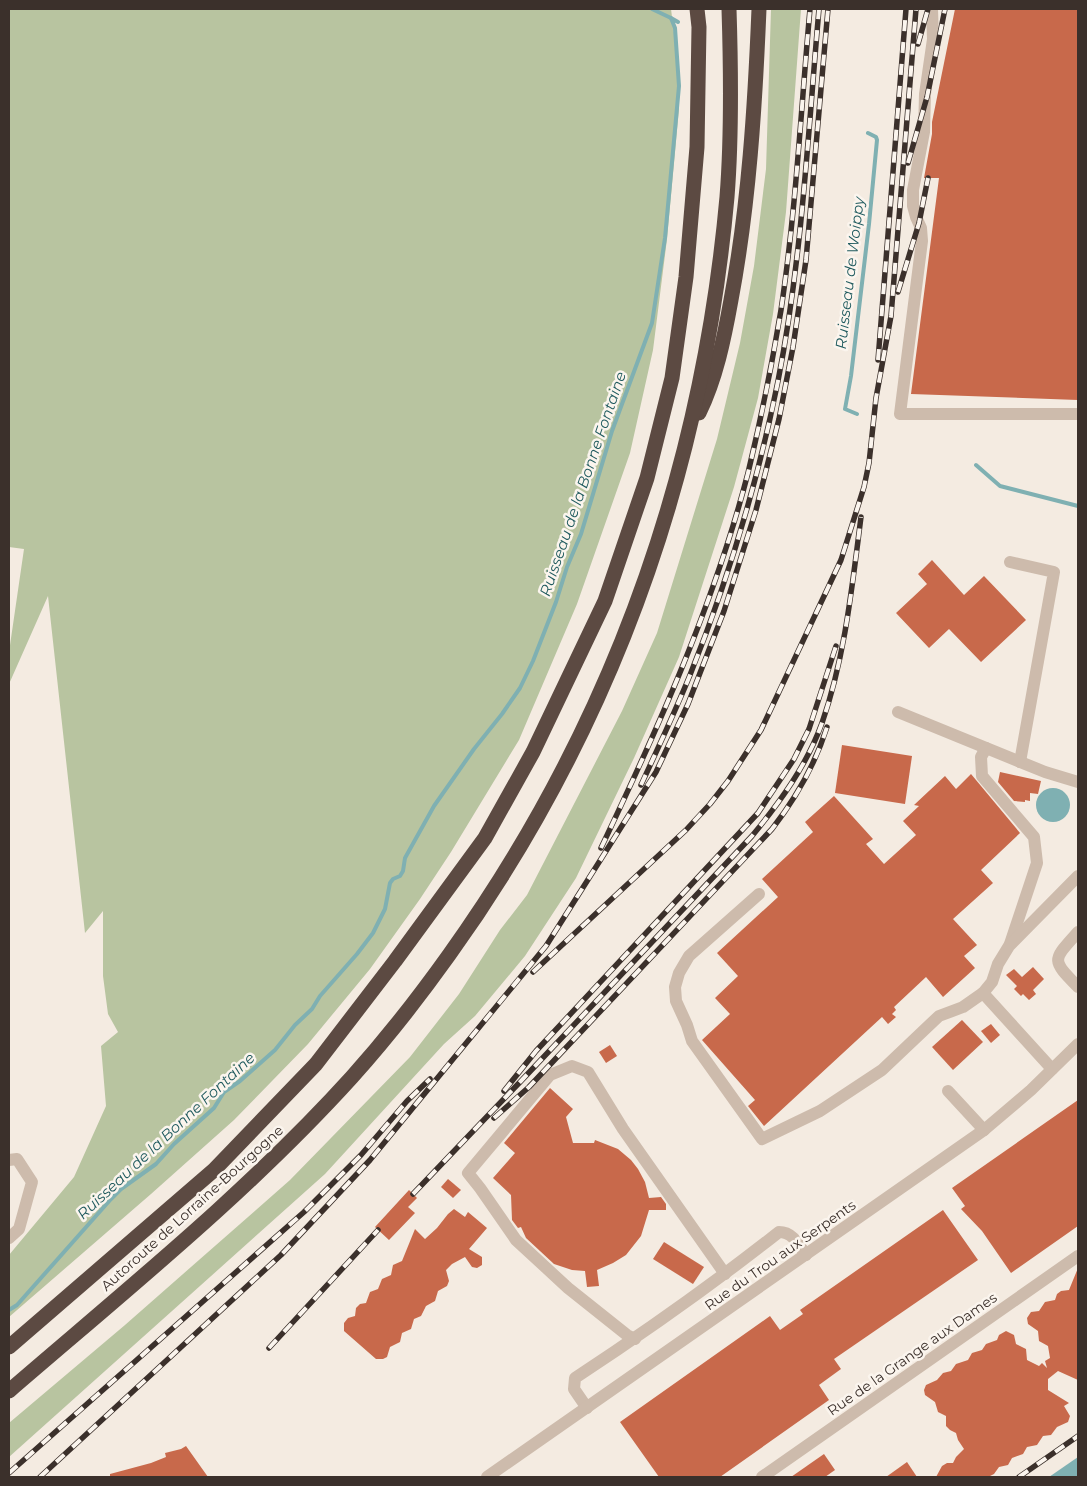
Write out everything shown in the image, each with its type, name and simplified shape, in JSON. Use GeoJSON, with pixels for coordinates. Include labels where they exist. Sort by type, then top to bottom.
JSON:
{"type":"FeatureCollection","features":[{"type":"Feature","properties":{"kind":"highway","name":"Autoroute de Lorraine-Bourgogne"},"geometry":{"type":"LineString","coordinates":[[9,1347],[214,1170],[316,1064],[395,961],[485,838],[533,752],[605,601],[647,478],[672,378],[686,277],[697,147],[697,9]]}},
{"type":"Feature","properties":{"kind":"highway","name":"Autoroute de Lorraine-Bourgogne"},"geometry":{"type":"LineString","coordinates":[[9,1391],[255,1177],[299,1134],[355,1074],[398,1024],[473,922],[515,857],[553,791],[606,681],[635,608],[659,539],[689,433],[710,327],[727,195],[731,58],[729,9]]}},
{"type":"Feature","properties":{"kind":"highway"},"geometry":{"type":"LineString","coordinates":[[689,433],[708,393],[725,334],[738,261],[755,102],[759,9]]}},
{"type":"Feature","properties":{"kind":"street"},"geometry":{"type":"LineString","coordinates":[[932,9],[933,39],[925,94],[924,132],[913,190],[913,206],[921,228],[922,241],[900,414],[1078,414]]}},
{"type":"Feature","properties":{"kind":"street"},"geometry":{"type":"LineString","coordinates":[[1010,562],[1054,572],[1020,762]]}},
{"type":"Feature","properties":{"kind":"street"},"geometry":{"type":"LineString","coordinates":[[898,712],[1045,772],[1078,782]]}},
{"type":"Feature","properties":{"kind":"street"},"geometry":{"type":"LineString","coordinates":[[759,894],[689,956],[679,973],[675,987],[676,1002],[688,1026],[692,1040],[762,1139],[812,1115],[882,1070],[939,1016],[963,1007],[983,993],[992,982],[998,964],[1009,946],[1037,863],[1034,837],[982,776],[981,757],[986,748]]}},
{"type":"Feature","properties":{"kind":"street"},"geometry":{"type":"LineString","coordinates":[[1009,946],[1078,876]]}},
{"type":"Feature","properties":{"kind":"street"},"geometry":{"type":"LineString","coordinates":[[1078,932],[1059,953],[1057,960],[1059,968],[1078,987]]}},
{"type":"Feature","properties":{"kind":"street"},"geometry":{"type":"LineString","coordinates":[[983,993],[1052,1069]]}},
{"type":"Feature","properties":{"kind":"street","name":"Rue du Trou aux Serpents"},"geometry":{"type":"LineString","coordinates":[[488,1477],[984,1130],[1078,1044]]}},
{"type":"Feature","properties":{"kind":"street"},"geometry":{"type":"LineString","coordinates":[[635,1339],[627,1335],[568,1288],[516,1240],[468,1173],[550,1075],[572,1066],[588,1072],[623,1129],[726,1274]]}},
{"type":"Feature","properties":{"kind":"street"},"geometry":{"type":"LineString","coordinates":[[948,1091],[984,1130]]}},
{"type":"Feature","properties":{"kind":"street"},"geometry":{"type":"LineString","coordinates":[[9,1160],[17,1159],[32,1182],[19,1230],[9,1238]]}},
{"type":"Feature","properties":{"kind":"street"},"geometry":{"type":"LineString","coordinates":[[587,1408],[574,1389],[575,1378],[635,1339],[726,1274],[779,1232],[784,1232],[793,1237],[806,1254]]}},
{"type":"Feature","properties":{"kind":"street","name":"Rue de la Grange aux Dames"},"geometry":{"type":"LineString","coordinates":[[762,1477],[1078,1256]]}},
{"type":"Feature","properties":{"kind":"green space"},"geometry":{"type":"Polygon","coordinates":[[[9,9],[671,9],[678,64],[679,109],[667,239],[653,350],[630,453],[577,604],[519,740],[420,899],[370,969],[308,1044],[234,1120],[9,1317],[9,1255],[74,1177],[106,1106],[101,1046],[118,1032],[108,1014],[103,976],[103,911],[85,933],[48,596],[9,684],[9,652],[24,549],[9,547],[9,9]]]}},
{"type":"Feature","properties":{"kind":"green space"},"geometry":{"type":"Polygon","coordinates":[[[771,9],[801,9],[786,212],[773,314],[758,398],[734,487],[679,657],[634,758],[576,878],[525,956],[475,1016],[444,1044],[325,1174],[9,1457],[9,1423],[125,1325],[290,1180],[410,1057],[459,994],[500,930],[527,895],[622,711],[657,633],[717,439],[740,343],[754,266],[766,169],[771,9]]]}},
{"type":"Feature","properties":{"kind":"water"},"geometry":{"type":"Polygon","coordinates":[[[1053,788],[1065,793],[1070,805],[1065,817],[1053,822],[1041,817],[1036,805],[1041,793],[1053,788]]]}},
{"type":"Feature","properties":{"kind":"water"},"geometry":{"type":"Polygon","coordinates":[[[1078,1457],[1078,1477],[1049,1477],[1078,1457]]]}},
{"type":"Feature","properties":{"kind":"building"},"geometry":{"type":"Polygon","coordinates":[[[955,9],[1078,9],[1078,400],[911,394],[939,178],[924,178],[932,134],[932,122],[955,9]]]}},
{"type":"Feature","properties":{"kind":"building"},"geometry":{"type":"Polygon","coordinates":[[[932,560],[964,595],[984,576],[1026,620],[981,662],[949,629],[929,648],[896,613],[927,584],[918,574],[932,560]]]}},
{"type":"Feature","properties":{"kind":"building"},"geometry":{"type":"Polygon","coordinates":[[[842,745],[912,756],[905,804],[835,793],[842,745]]]}},
{"type":"Feature","properties":{"kind":"building"},"geometry":{"type":"Polygon","coordinates":[[[1000,772],[1041,781],[1038,794],[1030,793],[1030,801],[1014,801],[998,782],[1000,772]]]}},
{"type":"Feature","properties":{"kind":"building"},"geometry":{"type":"Polygon","coordinates":[[[971,774],[1020,833],[981,870],[993,883],[953,919],[977,945],[964,956],[975,968],[943,997],[926,977],[894,1007],[896,1010],[892,1014],[896,1017],[888,1024],[882,1017],[764,1126],[748,1106],[755,1100],[702,1040],[730,1014],[715,998],[738,976],[717,953],[778,897],[762,879],[813,832],[805,822],[834,796],[873,839],[866,844],[884,864],[916,835],[903,821],[919,806],[914,805],[945,776],[956,789],[971,774]]]}},
{"type":"Feature","properties":{"kind":"building"},"geometry":{"type":"Polygon","coordinates":[[[1033,967],[1044,979],[1033,990],[1036,994],[1029,1000],[1023,994],[1021,996],[1014,989],[1017,986],[1006,975],[1014,969],[1022,977],[1033,967]]]}},
{"type":"Feature","properties":{"kind":"building"},"geometry":{"type":"Polygon","coordinates":[[[962,1020],[983,1042],[953,1070],[932,1047],[962,1020]]]}},
{"type":"Feature","properties":{"kind":"building"},"geometry":{"type":"Polygon","coordinates":[[[991,1024],[1000,1035],[991,1043],[981,1031],[991,1024]]]}},
{"type":"Feature","properties":{"kind":"building"},"geometry":{"type":"Polygon","coordinates":[[[610,1045],[617,1056],[606,1063],[599,1052],[610,1045]]]}},
{"type":"Feature","properties":{"kind":"building"},"geometry":{"type":"Polygon","coordinates":[[[550,1088],[573,1109],[566,1117],[573,1143],[594,1143],[595,1140],[618,1149],[638,1169],[645,1182],[649,1198],[661,1197],[666,1204],[666,1210],[649,1210],[641,1236],[626,1255],[597,1270],[599,1286],[587,1287],[585,1271],[572,1270],[554,1264],[526,1238],[521,1227],[518,1228],[512,1220],[511,1195],[493,1178],[515,1153],[504,1143],[550,1088]]]}},
{"type":"Feature","properties":{"kind":"building"},"geometry":{"type":"Polygon","coordinates":[[[1078,1100],[1078,1226],[1011,1273],[982,1231],[961,1209],[965,1206],[952,1188],[1078,1100]]]}},
{"type":"Feature","properties":{"kind":"building"},"geometry":{"type":"Polygon","coordinates":[[[448,1179],[461,1190],[453,1198],[441,1187],[448,1179]]]}},
{"type":"Feature","properties":{"kind":"building"},"geometry":{"type":"Polygon","coordinates":[[[409,1190],[417,1198],[408,1207],[415,1213],[389,1240],[375,1227],[409,1190]]]}},
{"type":"Feature","properties":{"kind":"building"},"geometry":{"type":"Polygon","coordinates":[[[454,1209],[465,1217],[468,1212],[487,1228],[469,1249],[482,1257],[482,1265],[477,1268],[472,1267],[465,1257],[452,1264],[446,1270],[449,1281],[447,1286],[438,1291],[435,1301],[426,1306],[421,1316],[414,1319],[411,1329],[402,1333],[400,1342],[390,1347],[387,1357],[376,1359],[344,1331],[344,1323],[348,1318],[355,1316],[356,1308],[360,1304],[366,1303],[370,1292],[378,1289],[382,1279],[391,1275],[393,1265],[402,1261],[415,1229],[425,1239],[454,1209]]]}},
{"type":"Feature","properties":{"kind":"building"},"geometry":{"type":"Polygon","coordinates":[[[943,1210],[978,1260],[834,1359],[841,1369],[819,1385],[829,1400],[720,1477],[659,1477],[620,1422],[770,1316],[780,1330],[803,1314],[800,1310],[943,1210]]]}},
{"type":"Feature","properties":{"kind":"building"},"geometry":{"type":"Polygon","coordinates":[[[664,1242],[704,1267],[693,1284],[653,1259],[664,1242]]]}},
{"type":"Feature","properties":{"kind":"building"},"geometry":{"type":"Polygon","coordinates":[[[1078,1268],[1078,1380],[1058,1371],[1048,1379],[1048,1390],[1069,1403],[1064,1406],[1070,1416],[1068,1422],[1057,1427],[1051,1435],[1043,1436],[1037,1445],[1027,1447],[1023,1454],[1012,1458],[1008,1465],[999,1467],[990,1476],[936,1477],[942,1466],[947,1463],[953,1463],[964,1449],[956,1433],[946,1426],[946,1416],[938,1412],[935,1402],[925,1395],[926,1385],[937,1380],[943,1373],[951,1371],[956,1364],[968,1360],[972,1353],[982,1350],[986,1344],[997,1340],[999,1335],[1006,1331],[1014,1335],[1016,1344],[1026,1349],[1027,1360],[1039,1366],[1042,1363],[1047,1368],[1045,1361],[1050,1358],[1048,1346],[1039,1341],[1038,1331],[1028,1324],[1027,1318],[1031,1312],[1039,1311],[1045,1302],[1055,1300],[1057,1294],[1061,1291],[1069,1290],[1078,1268]]]}},
{"type":"Feature","properties":{"kind":"building"},"geometry":{"type":"Polygon","coordinates":[[[186,1446],[208,1477],[110,1477],[110,1474],[151,1463],[166,1457],[165,1453],[186,1446]]]}},
{"type":"Feature","properties":{"kind":"building"},"geometry":{"type":"Polygon","coordinates":[[[824,1454],[835,1470],[825,1477],[791,1477],[824,1454]]]}},
{"type":"Feature","properties":{"kind":"building"},"geometry":{"type":"Polygon","coordinates":[[[907,1462],[917,1477],[886,1477],[907,1462]]]}},
{"type":"Feature","properties":{"kind":"waterway","name":"Ruisseau de Woippy"},"geometry":{"type":"LineString","coordinates":[[652,9],[671,18]]}},
{"type":"Feature","properties":{"kind":"waterway","name":"Ruisseau de la Bonne Fontaine"},"geometry":{"type":"LineString","coordinates":[[9,1310],[17,1305],[121,1189],[156,1164],[174,1144],[214,1108],[224,1092],[240,1081],[275,1050],[295,1025],[312,1009],[320,996],[373,933],[385,909],[390,883],[393,879],[400,876],[403,871],[405,858],[434,806],[520,688],[533,661],[581,534],[612,431],[652,323],[665,238],[679,86],[675,28],[671,18],[678,22]]}},
{"type":"Feature","properties":{"kind":"waterway","name":"Ruisseau de Woippy"},"geometry":{"type":"LineString","coordinates":[[857,414],[845,409],[851,376],[877,140],[876,137],[868,133]]}},
{"type":"Feature","properties":{"kind":"waterway","name":"Ruisseau de Woippy"},"geometry":{"type":"LineString","coordinates":[[976,465],[1000,486],[1078,506]]}},
{"type":"Feature","properties":{"kind":"railway"},"geometry":{"type":"LineString","coordinates":[[601,848],[684,664],[719,570],[748,473],[762,412],[781,310],[794,197],[810,9]]}},
{"type":"Feature","properties":{"kind":"railway"},"geometry":{"type":"LineString","coordinates":[[641,785],[684,689],[717,603],[741,530],[770,418],[786,335],[799,242],[819,9]]}},
{"type":"Feature","properties":{"kind":"railway"},"geometry":{"type":"LineString","coordinates":[[40,1477],[281,1255],[370,1160],[546,946],[656,772],[688,704],[724,611],[756,510],[779,419],[793,347],[806,260],[828,9]]}},
{"type":"Feature","properties":{"kind":"railway"},"geometry":{"type":"LineString","coordinates":[[878,360],[906,9]]}},
{"type":"Feature","properties":{"kind":"railway"},"geometry":{"type":"LineString","coordinates":[[533,972],[686,830],[728,781],[761,730],[841,560],[864,487],[869,463],[876,398],[891,316],[916,9]]}},
{"type":"Feature","properties":{"kind":"railway"},"geometry":{"type":"LineString","coordinates":[[918,44],[928,9]]}},
{"type":"Feature","properties":{"kind":"railway"},"geometry":{"type":"LineString","coordinates":[[908,163],[927,97],[945,9]]}},
{"type":"Feature","properties":{"kind":"railway"},"geometry":{"type":"LineString","coordinates":[[898,292],[919,223],[928,178]]}},
{"type":"Feature","properties":{"kind":"railway"},"geometry":{"type":"LineString","coordinates":[[413,1194],[752,836],[792,782],[816,739],[837,673],[847,622],[861,517]]}},
{"type":"Feature","properties":{"kind":"railway"},"geometry":{"type":"LineString","coordinates":[[504,1091],[536,1051],[758,813],[794,759],[809,729],[836,646]]}},
{"type":"Feature","properties":{"kind":"railway"},"geometry":{"type":"LineString","coordinates":[[494,1118],[529,1087],[772,829],[804,781],[817,755],[827,727]]}},
{"type":"Feature","properties":{"kind":"railway"},"geometry":{"type":"LineString","coordinates":[[9,1473],[304,1212],[361,1155],[407,1101],[430,1079]]}},
{"type":"Feature","properties":{"kind":"railway"},"geometry":{"type":"LineString","coordinates":[[269,1348],[378,1230]]}},
{"type":"Feature","properties":{"kind":"railway"},"geometry":{"type":"LineString","coordinates":[[1019,1477],[1078,1436]]}}]}
